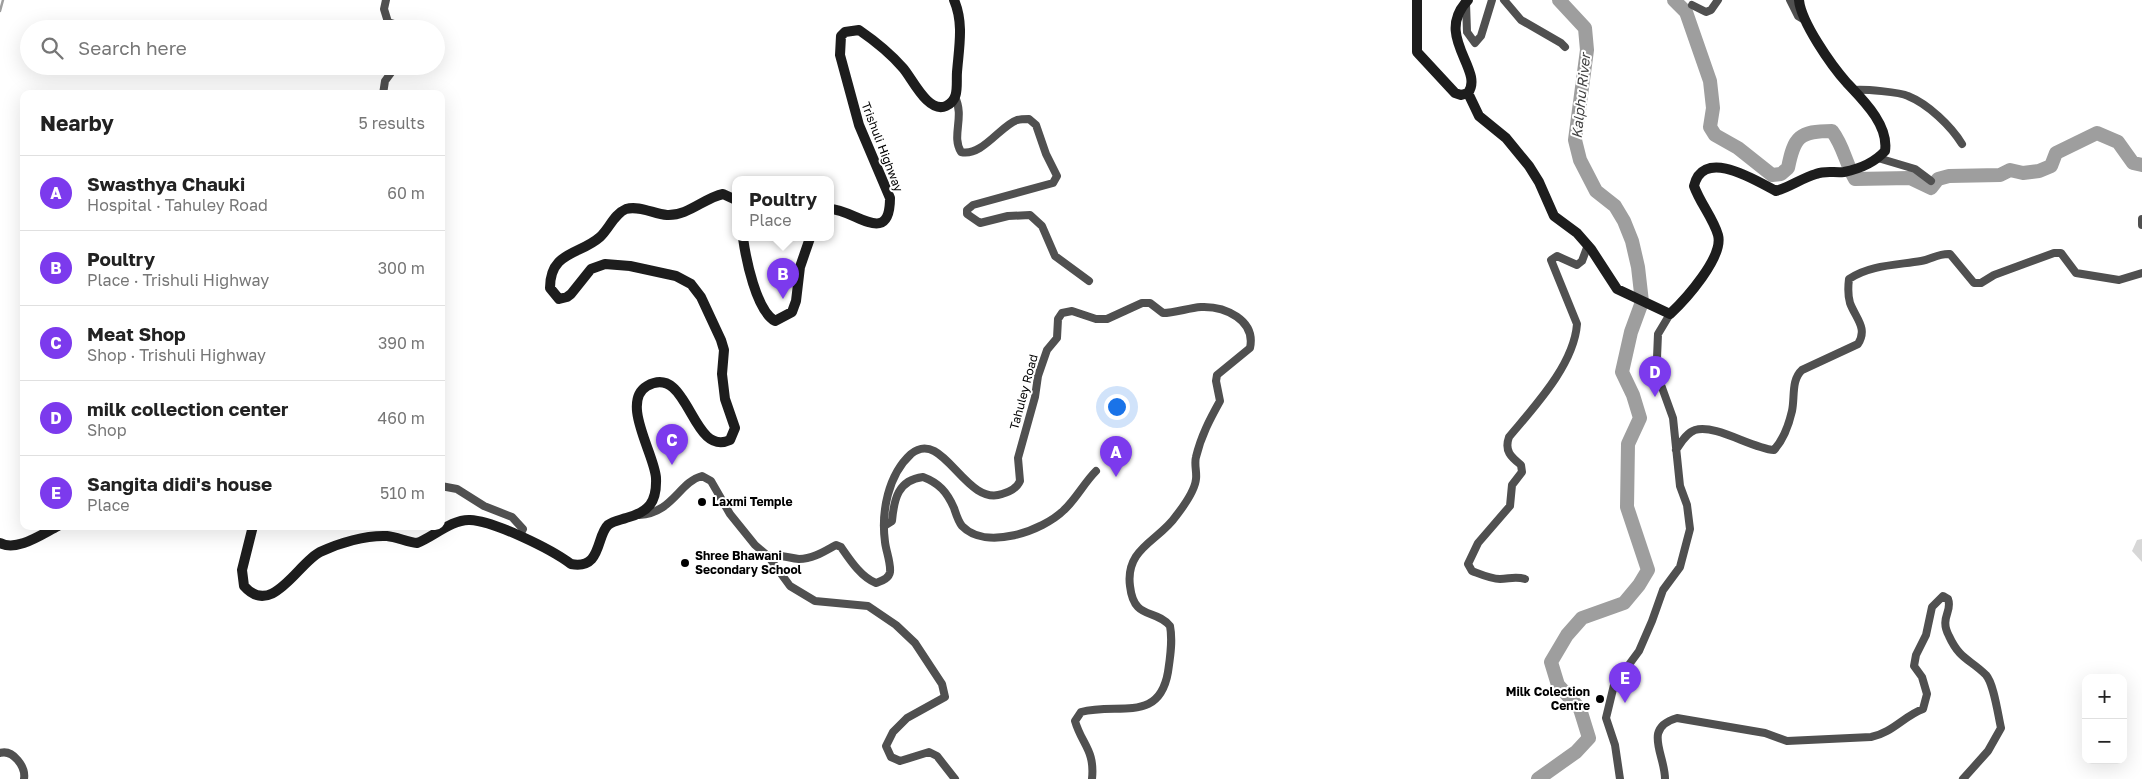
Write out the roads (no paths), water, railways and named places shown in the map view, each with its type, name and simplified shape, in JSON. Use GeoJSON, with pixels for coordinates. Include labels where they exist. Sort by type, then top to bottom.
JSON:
{"type":"FeatureCollection","features":[{"type":"Feature","properties":{"kind":"street"},"geometry":{"type":"LineString","coordinates":[[386,0],[384,9],[387,20]]}},
{"type":"Feature","properties":{"kind":"street"},"geometry":{"type":"LineString","coordinates":[[954,0],[961,15],[958,88],[955,97],[960,106],[960,122],[956,141],[962,152],[973,151],[1001,133],[1012,122],[1029,119],[1036,124],[1046,154],[1058,176],[1053,184],[973,205],[967,210],[968,214],[980,223],[1016,215],[1030,215],[1042,226],[1054,256],[1090,281]]}},
{"type":"Feature","properties":{"kind":"street"},"geometry":{"type":"LineString","coordinates":[[1417,0],[1417,52],[1422,60],[1454,93],[1461,95],[1468,93],[1472,86],[1467,66],[1456,40],[1455,24],[1461,7],[1467,1]]}},
{"type":"Feature","properties":{"kind":"street"},"geometry":{"type":"LineString","coordinates":[[1467,1],[1467,32],[1475,43],[1481,36],[1492,0]]}},
{"type":"Feature","properties":{"kind":"street"},"geometry":{"type":"LineString","coordinates":[[1504,0],[1521,20],[1561,43],[1565,48]]}},
{"type":"Feature","properties":{"kind":"street"},"geometry":{"type":"LineString","coordinates":[[1692,5],[1706,12],[1711,10],[1718,0]]}},
{"type":"Feature","properties":{"kind":"street"},"geometry":{"type":"LineString","coordinates":[[1790,0],[1798,16],[1803,19]]}},
{"type":"Feature","properties":{"kind":"street"},"geometry":{"type":"LineString","coordinates":[[1620,779],[1615,745],[1606,718],[1614,685],[1639,651],[1663,590],[1680,567],[1690,529],[1687,505],[1680,486],[1673,418],[1660,382],[1657,358],[1658,334],[1670,314],[1697,283],[1712,260],[1718,244],[1714,224],[1694,186],[1698,176],[1702,171],[1719,167],[1729,169],[1776,191],[1817,173],[1843,172],[1854,168],[1878,158],[1885,151],[1885,137],[1867,104],[1846,82],[1803,19],[1799,0]]}},
{"type":"Feature","properties":{"kind":"street","name":"Trishuli Highway"},"geometry":{"type":"LineString","coordinates":[[834,210],[867,223],[875,224],[882,222],[889,215],[890,208],[890,198],[866,145],[852,102],[840,55],[839,44],[841,36],[845,32],[859,30],[875,42],[902,67],[919,91],[936,107],[942,108],[950,104],[955,97]]}},
{"type":"Feature","properties":{"kind":"street"},"geometry":{"type":"LineString","coordinates":[[384,90],[385,81],[389,75]]}},
{"type":"Feature","properties":{"kind":"street"},"geometry":{"type":"LineString","coordinates":[[1854,90],[1865,89],[1906,95],[1948,126],[1962,144]]}},
{"type":"Feature","properties":{"kind":"street"},"geometry":{"type":"LineString","coordinates":[[1468,93],[1479,116],[1506,138],[1528,166],[1539,182],[1554,216],[1576,233],[1588,246],[1617,289],[1670,314]]}},
{"type":"Feature","properties":{"kind":"street"},"geometry":{"type":"LineString","coordinates":[[1878,158],[1915,168],[1931,182]]}},
{"type":"Feature","properties":{"kind":"street"},"geometry":{"type":"LineString","coordinates":[[634,516],[650,507],[654,499],[656,483],[654,461],[640,426],[637,410],[636,401],[644,387],[655,382],[669,384],[680,396],[702,431],[712,440],[725,442],[734,433],[733,420],[725,400],[722,374],[724,350],[721,340],[697,288],[676,276],[630,266],[598,265],[586,274],[567,297],[559,298],[550,288],[552,274],[562,259],[598,239],[618,214],[627,209],[667,215],[686,211],[716,195],[724,194],[732,198]]}},
{"type":"Feature","properties":{"kind":"street"},"geometry":{"type":"LineString","coordinates":[[2142,219],[2142,225]]}},
{"type":"Feature","properties":{"kind":"street"},"geometry":{"type":"LineString","coordinates":[[743,241],[747,264],[760,301],[768,316],[775,321],[792,312],[796,301],[800,267],[809,241]]}},
{"type":"Feature","properties":{"kind":"street"},"geometry":{"type":"LineString","coordinates":[[1525,579],[1516,577],[1499,579],[1472,571],[1468,564],[1478,543],[1510,506],[1512,485],[1522,472],[1521,465],[1510,457],[1506,444],[1508,437],[1546,392],[1573,347],[1577,324],[1551,260],[1558,256],[1578,265],[1582,262],[1588,246]]}},
{"type":"Feature","properties":{"kind":"street"},"geometry":{"type":"LineString","coordinates":[[1676,450],[1684,438],[1694,430],[1706,430],[1765,449],[1774,450],[1782,438],[1792,411],[1797,375],[1802,370],[1858,344],[1862,336],[1863,329],[1850,301],[1849,279],[1855,275],[1893,264],[1923,261],[1942,253],[1950,254],[1974,283],[1981,283],[1994,275],[2054,253],[2061,253],[2076,273],[2119,280],[2142,273]]}},
{"type":"Feature","properties":{"kind":"street","name":"Tahuley Road"},"geometry":{"type":"LineString","coordinates":[[768,556],[781,554],[798,559],[808,558],[836,545],[841,547],[853,564],[870,580],[876,583],[887,578],[890,572],[884,526],[884,506],[892,483],[907,459],[920,449],[929,448],[940,454],[950,462],[960,477],[985,494],[997,496],[1018,484],[1018,458],[1035,397],[1038,376],[1047,350],[1057,338],[1058,319],[1062,314],[1072,311],[1096,319],[1107,320],[1142,303],[1150,303],[1163,313],[1204,307],[1238,316],[1245,322],[1251,336],[1250,348],[1217,375],[1216,381],[1220,401],[1206,424],[1197,453],[1194,485],[1176,516],[1146,544],[1134,560],[1130,572],[1132,598],[1139,609],[1145,614],[1166,621],[1170,626],[1169,665],[1164,690],[1159,697],[1138,709],[1108,707],[1081,712],[1075,721],[1088,747],[1093,768],[1092,779]]}},
{"type":"Feature","properties":{"kind":"street"},"geometry":{"type":"LineString","coordinates":[[884,526],[892,521],[893,504],[898,491],[906,482],[923,477],[941,486],[958,519],[967,530],[976,536],[1006,538],[1054,518],[1064,510],[1096,471]]}},
{"type":"Feature","properties":{"kind":"street"},"geometry":{"type":"LineString","coordinates":[[445,528],[469,520],[520,535],[576,565],[595,555],[600,547],[605,529],[609,524],[657,510],[674,499],[690,482],[702,476],[711,481],[730,514],[745,533],[768,556],[790,586],[814,601],[868,606],[910,637],[942,684],[945,697],[906,718],[893,732],[886,746],[891,757],[900,761],[929,752],[936,756],[955,779]]}},
{"type":"Feature","properties":{"kind":"street"},"geometry":{"type":"LineString","coordinates":[[445,487],[457,489],[484,506],[512,517],[520,524],[522,529],[520,535]]}},
{"type":"Feature","properties":{"kind":"street"},"geometry":{"type":"LineString","coordinates":[[0,544],[7,547],[18,545],[50,530]]}},
{"type":"Feature","properties":{"kind":"street"},"geometry":{"type":"LineString","coordinates":[[252,530],[242,570],[244,586],[250,592],[263,596],[283,587],[305,562],[321,552],[370,537],[389,536],[417,543],[442,530]]}},
{"type":"Feature","properties":{"kind":"street"},"geometry":{"type":"LineString","coordinates":[[1665,779],[1657,736],[1664,722],[1677,718],[1764,733],[1788,741],[1871,737],[1882,735],[1899,725],[1913,712],[1923,709],[1925,704],[1927,694],[1925,686],[1914,666],[1916,655],[1926,635],[1932,607],[1942,596],[1948,599],[1950,603],[1945,617],[1947,633],[1964,659],[1988,678],[2001,728],[1994,742],[1964,779]]}},
{"type":"Feature","properties":{"kind":"street"},"geometry":{"type":"LineString","coordinates":[[0,753],[7,752],[14,756],[22,767],[24,779]]}},
{"type":"Feature","properties":{"kind":"waterway"},"geometry":{"type":"LineString","coordinates":[[0,11],[3,0]]}},
{"type":"Feature","properties":{"kind":"waterway","name":"Kalphu River"},"geometry":{"type":"LineString","coordinates":[[1538,779],[1576,752],[1589,738],[1580,709],[1558,685],[1551,662],[1567,635],[1582,618],[1624,603],[1639,585],[1648,570],[1627,507],[1628,444],[1640,418],[1633,395],[1622,372],[1631,332],[1642,302],[1638,267],[1632,241],[1624,221],[1615,206],[1596,191],[1580,160],[1575,140],[1587,50],[1585,28],[1559,0]]}},
{"type":"Feature","properties":{"kind":"waterway"},"geometry":{"type":"LineString","coordinates":[[1674,0],[1686,12],[1710,81],[1713,108],[1710,127],[1715,135],[1738,148],[1772,175],[1781,174],[1788,168],[1793,149],[1800,138],[1812,132],[1821,131],[1832,131],[1855,179],[1910,178],[1931,188],[1938,179],[1949,176],[2000,175],[2010,170],[2023,173],[2039,171],[2051,166],[2056,153],[2097,133],[2118,142],[2133,163],[2142,165]]}},
{"type":"Feature","properties":{"kind":"place","name":"Poultry"},"geometry":{"type":"Point","coordinates":[783,299]}},
{"type":"Feature","properties":{"kind":"place","name":"milk collection center"},"geometry":{"type":"Point","coordinates":[1655,397]}},
{"type":"Feature","properties":{"kind":"place","name":"Meat Shop"},"geometry":{"type":"Point","coordinates":[672,465]}},
{"type":"Feature","properties":{"kind":"place","name":"Swasthya Chauki"},"geometry":{"type":"Point","coordinates":[1116,477]}},
{"type":"Feature","properties":{"kind":"place","name":"Laxmi Temple"},"geometry":{"type":"Point","coordinates":[702,502]}},
{"type":"Feature","properties":{"kind":"place","name":"Shree Bhawani Secondary School"},"geometry":{"type":"Point","coordinates":[685,563]}},
{"type":"Feature","properties":{"kind":"place","name":"Milk Colection Centre"},"geometry":{"type":"Point","coordinates":[1600,699]}},
{"type":"Feature","properties":{"kind":"place","name":"Sangita didi's house"},"geometry":{"type":"Point","coordinates":[1625,703]}}]}
